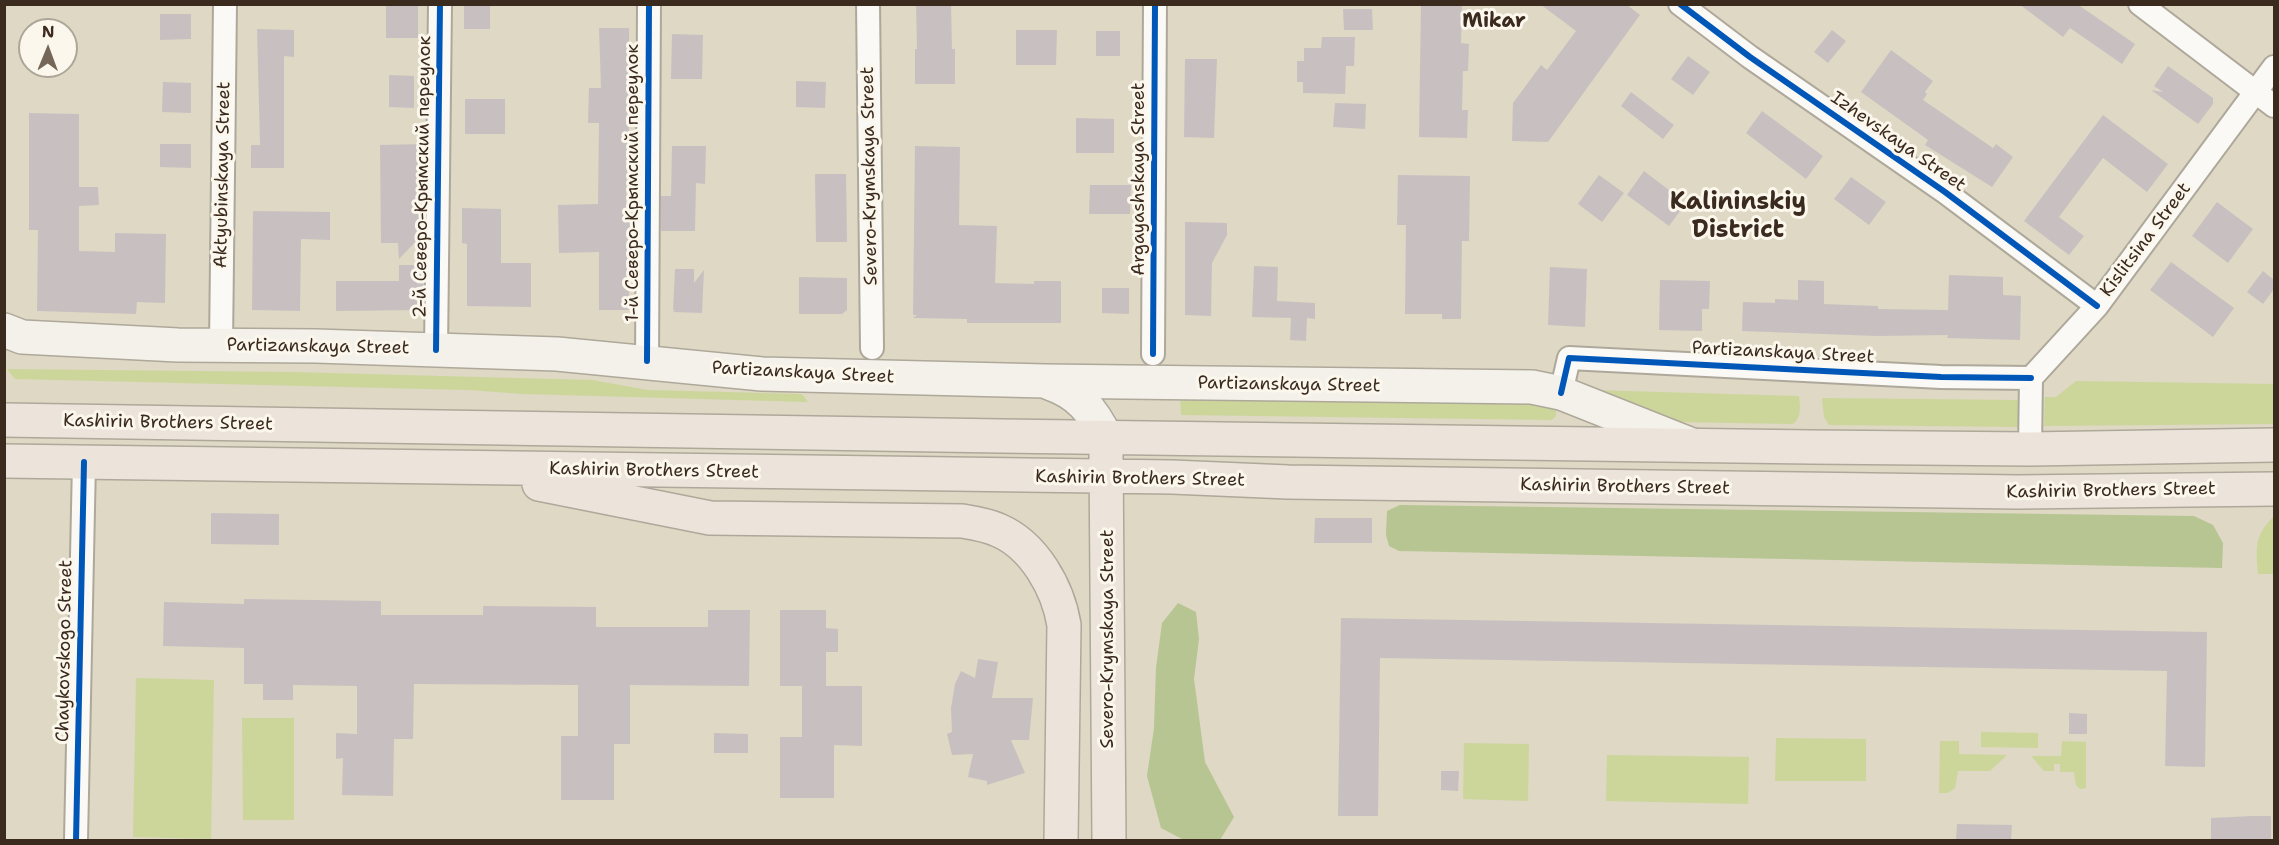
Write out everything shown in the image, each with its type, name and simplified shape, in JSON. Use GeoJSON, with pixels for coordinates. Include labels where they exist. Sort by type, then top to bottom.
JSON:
{"type":"FeatureCollection","features":[{"type":"Feature","properties":{"kind":"main road","name":"Partizanskaya Street"},"geometry":{"type":"LineString","coordinates":[[4,330],[22,337],[557,354],[648,361],[762,374],[1546,390]]}},
{"type":"Feature","properties":{"kind":"main road"},"geometry":{"type":"LineString","coordinates":[[1045,381],[1064,388],[1081,399],[1096,417],[1106,438]]}},
{"type":"Feature","properties":{"kind":"main road"},"geometry":{"type":"LineString","coordinates":[[1546,390],[1693,445]]}},
{"type":"Feature","properties":{"kind":"main road","name":"Kashirin Brothers Street"},"geometry":{"type":"LineString","coordinates":[[4,420],[1106,438],[2030,449],[2274,445]]}},
{"type":"Feature","properties":{"kind":"main road","name":"Severo-Krymskaya Street"},"geometry":{"type":"LineString","coordinates":[[1106,438],[1112,836]]}},
{"type":"Feature","properties":{"kind":"main road","name":"Kashirin Brothers Street"},"geometry":{"type":"LineString","coordinates":[[4,461],[1172,477],[1300,483],[2006,492],[2274,489]]}},
{"type":"Feature","properties":{"kind":"main road"},"geometry":{"type":"LineString","coordinates":[[458,468],[710,518],[962,521],[997,529],[1019,543],[1031,555],[1054,590],[1064,625],[1061,840]]}},
{"type":"Feature","properties":{"kind":"street","name":"Aktyubinskaya Street"},"geometry":{"type":"LineString","coordinates":[[221,345],[225,4]]}},
{"type":"Feature","properties":{"kind":"street","name":"2-й Северо-Крымский переулок"},"geometry":{"type":"LineString","coordinates":[[436,350],[440,4]]}},
{"type":"Feature","properties":{"kind":"street","name":"1-й Северо-Крымский переулок"},"geometry":{"type":"LineString","coordinates":[[648,361],[650,4]]}},
{"type":"Feature","properties":{"kind":"street","name":"Severo-Krymskaya Street"},"geometry":{"type":"LineString","coordinates":[[868,4],[872,348]]}},
{"type":"Feature","properties":{"kind":"street","name":"Argayashskaya Street"},"geometry":{"type":"LineString","coordinates":[[1153,354],[1155,4]]}},
{"type":"Feature","properties":{"kind":"street","name":"Izhevskaya Street"},"geometry":{"type":"LineString","coordinates":[[1680,4],[1750,57],[1945,192],[2097,306]]}},
{"type":"Feature","properties":{"kind":"street"},"geometry":{"type":"LineString","coordinates":[[2140,4],[2274,106]]}},
{"type":"Feature","properties":{"kind":"street","name":"Kislitsina Street"},"geometry":{"type":"LineString","coordinates":[[2031,378],[2097,306],[2274,67]]}},
{"type":"Feature","properties":{"kind":"street","name":"Partizanskaya Street"},"geometry":{"type":"LineString","coordinates":[[1546,390],[1569,358],[1941,377],[2031,378]]}},
{"type":"Feature","properties":{"kind":"street"},"geometry":{"type":"LineString","coordinates":[[2030,449],[2031,378]]}},
{"type":"Feature","properties":{"kind":"street","name":"Chaykovskogo Street"},"geometry":{"type":"LineString","coordinates":[[76,840],[84,462]]}},
{"type":"Feature","properties":{"kind":"green space"},"geometry":{"type":"Polygon","coordinates":[[[7,369],[292,372],[592,380],[648,390],[802,394],[808,402],[523,394],[468,390],[15,379],[7,369]]]}},
{"type":"Feature","properties":{"kind":"green space"},"geometry":{"type":"Polygon","coordinates":[[[2076,381],[2274,384],[2274,424],[2044,426],[2045,397],[2056,397],[2076,381]]]}},
{"type":"Feature","properties":{"kind":"green space"},"geometry":{"type":"Polygon","coordinates":[[[1591,390],[1799,396],[1800,411],[1793,424],[1675,422],[1591,390]]]}},
{"type":"Feature","properties":{"kind":"green space"},"geometry":{"type":"Polygon","coordinates":[[[1180,396],[1527,399],[1556,409],[1556,416],[1552,420],[1181,415],[1180,396]]]}},
{"type":"Feature","properties":{"kind":"green space"},"geometry":{"type":"Polygon","coordinates":[[[1822,398],[2018,400],[2018,427],[1829,425],[1824,417],[1822,398]]]}},
{"type":"Feature","properties":{"kind":"green space"},"geometry":{"type":"Polygon","coordinates":[[[1400,505],[2194,516],[2213,525],[2223,543],[2222,568],[1399,551],[1389,546],[1386,535],[1387,511],[1400,505]]]}},
{"type":"Feature","properties":{"kind":"green space"},"geometry":{"type":"Polygon","coordinates":[[[2274,516],[2274,574],[2258,574],[2258,543],[2267,523],[2274,516]]]}},
{"type":"Feature","properties":{"kind":"green space"},"geometry":{"type":"Polygon","coordinates":[[[1178,603],[1196,612],[1199,639],[1194,679],[1205,762],[1234,817],[1220,840],[1184,840],[1161,828],[1147,776],[1154,728],[1156,668],[1162,623],[1178,603]]]}},
{"type":"Feature","properties":{"kind":"green space"},"geometry":{"type":"Polygon","coordinates":[[[136,678],[214,680],[211,839],[133,837],[136,678]]]}},
{"type":"Feature","properties":{"kind":"green space"},"geometry":{"type":"Polygon","coordinates":[[[242,718],[294,718],[294,820],[243,820],[242,718]]]}},
{"type":"Feature","properties":{"kind":"green space"},"geometry":{"type":"Polygon","coordinates":[[[1981,732],[2038,733],[2038,748],[1981,747],[1981,732]]]}},
{"type":"Feature","properties":{"kind":"green space"},"geometry":{"type":"Polygon","coordinates":[[[1776,738],[1866,739],[1866,781],[1775,781],[1776,738]]]}},
{"type":"Feature","properties":{"kind":"green space"},"geometry":{"type":"Polygon","coordinates":[[[1940,741],[1959,741],[1959,754],[2007,755],[1990,771],[1958,771],[1955,788],[1948,793],[1939,793],[1940,741]]]}},
{"type":"Feature","properties":{"kind":"green space"},"geometry":{"type":"Polygon","coordinates":[[[2062,741],[2086,742],[2086,788],[2080,789],[2076,785],[2074,772],[2060,772],[2060,764],[2054,764],[2054,771],[2044,771],[2031,756],[2061,756],[2062,741]]]}},
{"type":"Feature","properties":{"kind":"green space"},"geometry":{"type":"Polygon","coordinates":[[[1464,743],[1529,744],[1528,801],[1463,799],[1464,743]]]}},
{"type":"Feature","properties":{"kind":"green space"},"geometry":{"type":"Polygon","coordinates":[[[1607,755],[1749,757],[1748,804],[1606,801],[1607,755]]]}},
{"type":"Feature","properties":{"kind":"building"},"geometry":{"type":"Polygon","coordinates":[[[386,4],[418,4],[418,38],[386,38],[386,4]]]}},
{"type":"Feature","properties":{"kind":"building"},"geometry":{"type":"Polygon","coordinates":[[[464,4],[490,4],[490,29],[464,29],[464,4]]]}},
{"type":"Feature","properties":{"kind":"building"},"geometry":{"type":"Polygon","coordinates":[[[916,4],[951,4],[955,84],[915,84],[916,4]]]}},
{"type":"Feature","properties":{"kind":"building"},"geometry":{"type":"Polygon","coordinates":[[[1421,4],[1462,4],[1461,43],[1469,44],[1468,71],[1463,71],[1462,110],[1468,110],[1467,138],[1419,137],[1421,4]]]}},
{"type":"Feature","properties":{"kind":"building"},"geometry":{"type":"Polygon","coordinates":[[[1540,4],[1626,4],[1640,15],[1548,142],[1512,141],[1513,103],[1541,65],[1547,70],[1576,31],[1540,4]]]}},
{"type":"Feature","properties":{"kind":"building"},"geometry":{"type":"Polygon","coordinates":[[[2019,4],[2077,4],[2135,44],[2122,64],[2070,28],[2063,37],[2019,4]]]}},
{"type":"Feature","properties":{"kind":"building"},"geometry":{"type":"Polygon","coordinates":[[[1343,9],[1372,9],[1373,30],[1344,30],[1343,9]]]}},
{"type":"Feature","properties":{"kind":"building"},"geometry":{"type":"Polygon","coordinates":[[[160,14],[191,14],[191,39],[160,40],[160,14]]]}},
{"type":"Feature","properties":{"kind":"building"},"geometry":{"type":"Polygon","coordinates":[[[599,28],[629,28],[626,203],[634,203],[634,230],[630,230],[629,310],[599,310],[599,252],[559,253],[558,205],[598,204],[599,123],[588,123],[589,88],[601,88],[599,28]]]}},
{"type":"Feature","properties":{"kind":"building"},"geometry":{"type":"Polygon","coordinates":[[[257,29],[294,30],[294,57],[284,56],[284,168],[251,168],[251,145],[260,145],[257,29]]]}},
{"type":"Feature","properties":{"kind":"building"},"geometry":{"type":"Polygon","coordinates":[[[1016,30],[1057,30],[1056,65],[1016,65],[1016,30]]]}},
{"type":"Feature","properties":{"kind":"building"},"geometry":{"type":"Polygon","coordinates":[[[1832,30],[1846,41],[1828,63],[1814,52],[1832,30]]]}},
{"type":"Feature","properties":{"kind":"building"},"geometry":{"type":"Polygon","coordinates":[[[1096,31],[1120,31],[1120,56],[1096,56],[1096,31]]]}},
{"type":"Feature","properties":{"kind":"building"},"geometry":{"type":"Polygon","coordinates":[[[672,34],[703,35],[702,79],[671,79],[672,34]]]}},
{"type":"Feature","properties":{"kind":"building"},"geometry":{"type":"Polygon","coordinates":[[[1322,37],[1355,37],[1354,66],[1346,66],[1345,94],[1303,93],[1303,82],[1297,82],[1297,61],[1304,61],[1304,48],[1321,48],[1322,37]]]}},
{"type":"Feature","properties":{"kind":"building"},"geometry":{"type":"Polygon","coordinates":[[[1891,50],[1933,81],[1925,92],[1927,94],[1923,100],[1993,148],[1996,144],[2013,157],[1992,187],[1925,145],[1928,140],[1861,92],[1891,50]]]}},
{"type":"Feature","properties":{"kind":"building"},"geometry":{"type":"Polygon","coordinates":[[[1688,56],[1710,72],[1693,95],[1671,79],[1688,56]]]}},
{"type":"Feature","properties":{"kind":"building"},"geometry":{"type":"Polygon","coordinates":[[[1185,59],[1217,59],[1214,138],[1184,137],[1185,59]]]}},
{"type":"Feature","properties":{"kind":"building"},"geometry":{"type":"Polygon","coordinates":[[[2168,66],[2213,98],[2213,104],[2198,124],[2151,90],[2163,92],[2154,86],[2168,66]]]}},
{"type":"Feature","properties":{"kind":"building"},"geometry":{"type":"Polygon","coordinates":[[[389,75],[414,76],[414,108],[389,107],[389,75]]]}},
{"type":"Feature","properties":{"kind":"building"},"geometry":{"type":"Polygon","coordinates":[[[796,81],[826,82],[825,108],[796,107],[796,81]]]}},
{"type":"Feature","properties":{"kind":"building"},"geometry":{"type":"Polygon","coordinates":[[[163,82],[191,83],[191,113],[162,112],[163,82]]]}},
{"type":"Feature","properties":{"kind":"building"},"geometry":{"type":"Polygon","coordinates":[[[1631,92],[1674,125],[1663,139],[1621,106],[1631,92]]]}},
{"type":"Feature","properties":{"kind":"building"},"geometry":{"type":"Polygon","coordinates":[[[465,99],[505,99],[505,134],[465,134],[465,99]]]}},
{"type":"Feature","properties":{"kind":"building"},"geometry":{"type":"Polygon","coordinates":[[[1335,103],[1366,104],[1365,129],[1333,127],[1335,103]]]}},
{"type":"Feature","properties":{"kind":"building"},"geometry":{"type":"Polygon","coordinates":[[[1762,111],[1823,156],[1806,179],[1746,133],[1762,111]]]}},
{"type":"Feature","properties":{"kind":"building"},"geometry":{"type":"Polygon","coordinates":[[[29,113],[79,114],[79,187],[98,187],[99,205],[79,206],[79,251],[115,252],[115,233],[166,234],[165,303],[137,302],[136,314],[37,311],[38,230],[29,230],[29,113]]]}},
{"type":"Feature","properties":{"kind":"building"},"geometry":{"type":"Polygon","coordinates":[[[2103,115],[2168,164],[2147,192],[2103,158],[2059,217],[2084,236],[2069,255],[2024,221],[2103,115]]]}},
{"type":"Feature","properties":{"kind":"building"},"geometry":{"type":"Polygon","coordinates":[[[1076,118],[1114,119],[1114,153],[1076,153],[1076,118]]]}},
{"type":"Feature","properties":{"kind":"building"},"geometry":{"type":"Polygon","coordinates":[[[160,144],[191,144],[191,168],[160,167],[160,144]]]}},
{"type":"Feature","properties":{"kind":"building"},"geometry":{"type":"Polygon","coordinates":[[[422,144],[421,236],[399,259],[398,243],[381,243],[380,145],[422,144]]]}},
{"type":"Feature","properties":{"kind":"building"},"geometry":{"type":"Polygon","coordinates":[[[672,146],[706,146],[705,184],[696,183],[695,231],[661,231],[661,196],[671,196],[672,146]]]}},
{"type":"Feature","properties":{"kind":"building"},"geometry":{"type":"Polygon","coordinates":[[[915,146],[960,147],[959,225],[997,226],[995,283],[1034,284],[1034,281],[1061,281],[1061,323],[967,323],[967,319],[913,318],[917,315],[913,315],[915,146]]]}},
{"type":"Feature","properties":{"kind":"building"},"geometry":{"type":"Polygon","coordinates":[[[1644,171],[1686,203],[1669,226],[1627,195],[1644,171]]]}},
{"type":"Feature","properties":{"kind":"building"},"geometry":{"type":"Polygon","coordinates":[[[815,174],[846,174],[847,242],[816,242],[815,174]]]}},
{"type":"Feature","properties":{"kind":"building"},"geometry":{"type":"Polygon","coordinates":[[[1398,175],[1470,176],[1469,241],[1462,241],[1461,319],[1442,319],[1442,314],[1405,314],[1406,225],[1397,225],[1398,175]]]}},
{"type":"Feature","properties":{"kind":"building"},"geometry":{"type":"Polygon","coordinates":[[[1599,175],[1624,193],[1602,222],[1578,204],[1599,175]]]}},
{"type":"Feature","properties":{"kind":"building"},"geometry":{"type":"Polygon","coordinates":[[[1851,177],[1886,202],[1869,225],[1834,199],[1851,177]]]}},
{"type":"Feature","properties":{"kind":"building"},"geometry":{"type":"Polygon","coordinates":[[[1090,185],[1131,185],[1130,214],[1089,214],[1090,185]]]}},
{"type":"Feature","properties":{"kind":"building"},"geometry":{"type":"Polygon","coordinates":[[[2217,202],[2253,229],[2228,263],[2192,236],[2217,202]]]}},
{"type":"Feature","properties":{"kind":"building"},"geometry":{"type":"Polygon","coordinates":[[[462,208],[501,209],[501,263],[531,263],[531,307],[467,306],[467,244],[462,243],[462,208]]]}},
{"type":"Feature","properties":{"kind":"building"},"geometry":{"type":"Polygon","coordinates":[[[253,211],[330,212],[330,240],[301,239],[300,311],[252,310],[253,211]]]}},
{"type":"Feature","properties":{"kind":"building"},"geometry":{"type":"Polygon","coordinates":[[[1185,222],[1227,223],[1227,235],[1212,263],[1211,316],[1185,315],[1185,222]]]}},
{"type":"Feature","properties":{"kind":"building"},"geometry":{"type":"Polygon","coordinates":[[[2171,262],[2234,308],[2213,337],[2150,290],[2171,262]]]}},
{"type":"Feature","properties":{"kind":"building"},"geometry":{"type":"Polygon","coordinates":[[[399,265],[423,265],[423,310],[336,311],[336,281],[399,281],[399,265]]]}},
{"type":"Feature","properties":{"kind":"building"},"geometry":{"type":"Polygon","coordinates":[[[1254,266],[1278,267],[1277,301],[1315,303],[1315,319],[1307,318],[1306,341],[1290,340],[1291,318],[1252,317],[1254,266]]]}},
{"type":"Feature","properties":{"kind":"building"},"geometry":{"type":"Polygon","coordinates":[[[1550,267],[1587,269],[1585,327],[1548,325],[1550,267]]]}},
{"type":"Feature","properties":{"kind":"building"},"geometry":{"type":"Polygon","coordinates":[[[675,269],[694,269],[694,283],[704,270],[702,313],[673,312],[675,310],[673,310],[675,269]]]}},
{"type":"Feature","properties":{"kind":"building"},"geometry":{"type":"Polygon","coordinates":[[[2263,271],[2274,280],[2274,289],[2263,304],[2247,292],[2263,271]]]}},
{"type":"Feature","properties":{"kind":"building"},"geometry":{"type":"Polygon","coordinates":[[[1949,275],[2003,277],[2003,295],[2021,296],[2020,340],[1947,338],[1948,335],[1877,336],[1742,331],[1743,302],[1775,303],[1775,299],[1798,300],[1798,280],[1824,281],[1824,304],[1878,306],[1878,309],[1948,310],[1949,275]]]}},
{"type":"Feature","properties":{"kind":"building"},"geometry":{"type":"Polygon","coordinates":[[[799,277],[847,278],[847,310],[842,314],[799,314],[799,277]]]}},
{"type":"Feature","properties":{"kind":"building"},"geometry":{"type":"Polygon","coordinates":[[[1660,280],[1710,281],[1709,309],[1702,309],[1702,331],[1659,330],[1660,280]]]}},
{"type":"Feature","properties":{"kind":"building"},"geometry":{"type":"Polygon","coordinates":[[[1102,288],[1129,288],[1129,314],[1102,313],[1102,288]]]}},
{"type":"Feature","properties":{"kind":"building"},"geometry":{"type":"Polygon","coordinates":[[[211,513],[279,514],[279,545],[211,544],[211,513]]]}},
{"type":"Feature","properties":{"kind":"building"},"geometry":{"type":"Polygon","coordinates":[[[1315,518],[1372,518],[1372,543],[1314,543],[1315,518]]]}},
{"type":"Feature","properties":{"kind":"building"},"geometry":{"type":"Polygon","coordinates":[[[244,599],[381,601],[381,615],[483,615],[483,606],[596,607],[596,627],[708,627],[708,610],[750,610],[749,686],[630,685],[630,744],[614,744],[614,800],[561,800],[561,736],[578,736],[578,685],[414,684],[413,739],[394,739],[393,796],[342,795],[343,758],[336,759],[336,733],[357,734],[357,686],[293,685],[293,700],[263,700],[263,684],[244,684],[244,648],[163,646],[164,602],[244,604],[244,599]]]}},
{"type":"Feature","properties":{"kind":"building"},"geometry":{"type":"Polygon","coordinates":[[[780,610],[826,610],[826,628],[838,629],[838,652],[826,652],[826,686],[862,686],[862,746],[834,745],[834,798],[780,798],[780,737],[802,737],[802,686],[780,686],[780,610]]]}},
{"type":"Feature","properties":{"kind":"building"},"geometry":{"type":"Polygon","coordinates":[[[1341,618],[2207,632],[2205,767],[2165,766],[2167,671],[1380,658],[1378,816],[1338,816],[1341,618]]]}},
{"type":"Feature","properties":{"kind":"building"},"geometry":{"type":"Polygon","coordinates":[[[978,659],[998,662],[992,698],[1033,698],[1029,740],[1011,740],[1025,773],[987,785],[987,781],[968,777],[973,754],[952,755],[947,734],[952,732],[951,708],[955,684],[961,671],[975,678],[978,659]]]}},
{"type":"Feature","properties":{"kind":"building"},"geometry":{"type":"Polygon","coordinates":[[[2069,713],[2087,714],[2087,734],[2069,734],[2069,713]]]}},
{"type":"Feature","properties":{"kind":"building"},"geometry":{"type":"Polygon","coordinates":[[[714,733],[748,734],[748,753],[714,753],[714,733]]]}},
{"type":"Feature","properties":{"kind":"building"},"geometry":{"type":"Polygon","coordinates":[[[1441,771],[1459,771],[1458,791],[1441,790],[1441,771]]]}},
{"type":"Feature","properties":{"kind":"building"},"geometry":{"type":"Polygon","coordinates":[[[2271,816],[2271,840],[2211,840],[2211,818],[2271,816]]]}},
{"type":"Feature","properties":{"kind":"building"},"geometry":{"type":"Polygon","coordinates":[[[1957,824],[2012,825],[2011,840],[1956,840],[1957,824]]]}},
{"type":"Feature","properties":{"kind":"cycle path"},"geometry":{"type":"LineString","coordinates":[[436,350],[440,4]]}},
{"type":"Feature","properties":{"kind":"cycle path"},"geometry":{"type":"LineString","coordinates":[[647,361],[649,4]]}},
{"type":"Feature","properties":{"kind":"cycle path"},"geometry":{"type":"LineString","coordinates":[[1153,354],[1155,4]]}},
{"type":"Feature","properties":{"kind":"cycle path"},"geometry":{"type":"LineString","coordinates":[[1680,4],[1750,57],[1945,192],[2097,306]]}},
{"type":"Feature","properties":{"kind":"cycle path"},"geometry":{"type":"LineString","coordinates":[[1561,393],[1569,358],[1941,377],[2031,378]]}},
{"type":"Feature","properties":{"kind":"cycle path"},"geometry":{"type":"LineString","coordinates":[[76,840],[84,462]]}},
{"type":"Feature","properties":{"kind":"district","name":"Mikar"},"geometry":{"type":"Point","coordinates":[1494,22]}},
{"type":"Feature","properties":{"kind":"district","name":"Kalininskiy District"},"geometry":{"type":"Point","coordinates":[1738,217]}}]}
